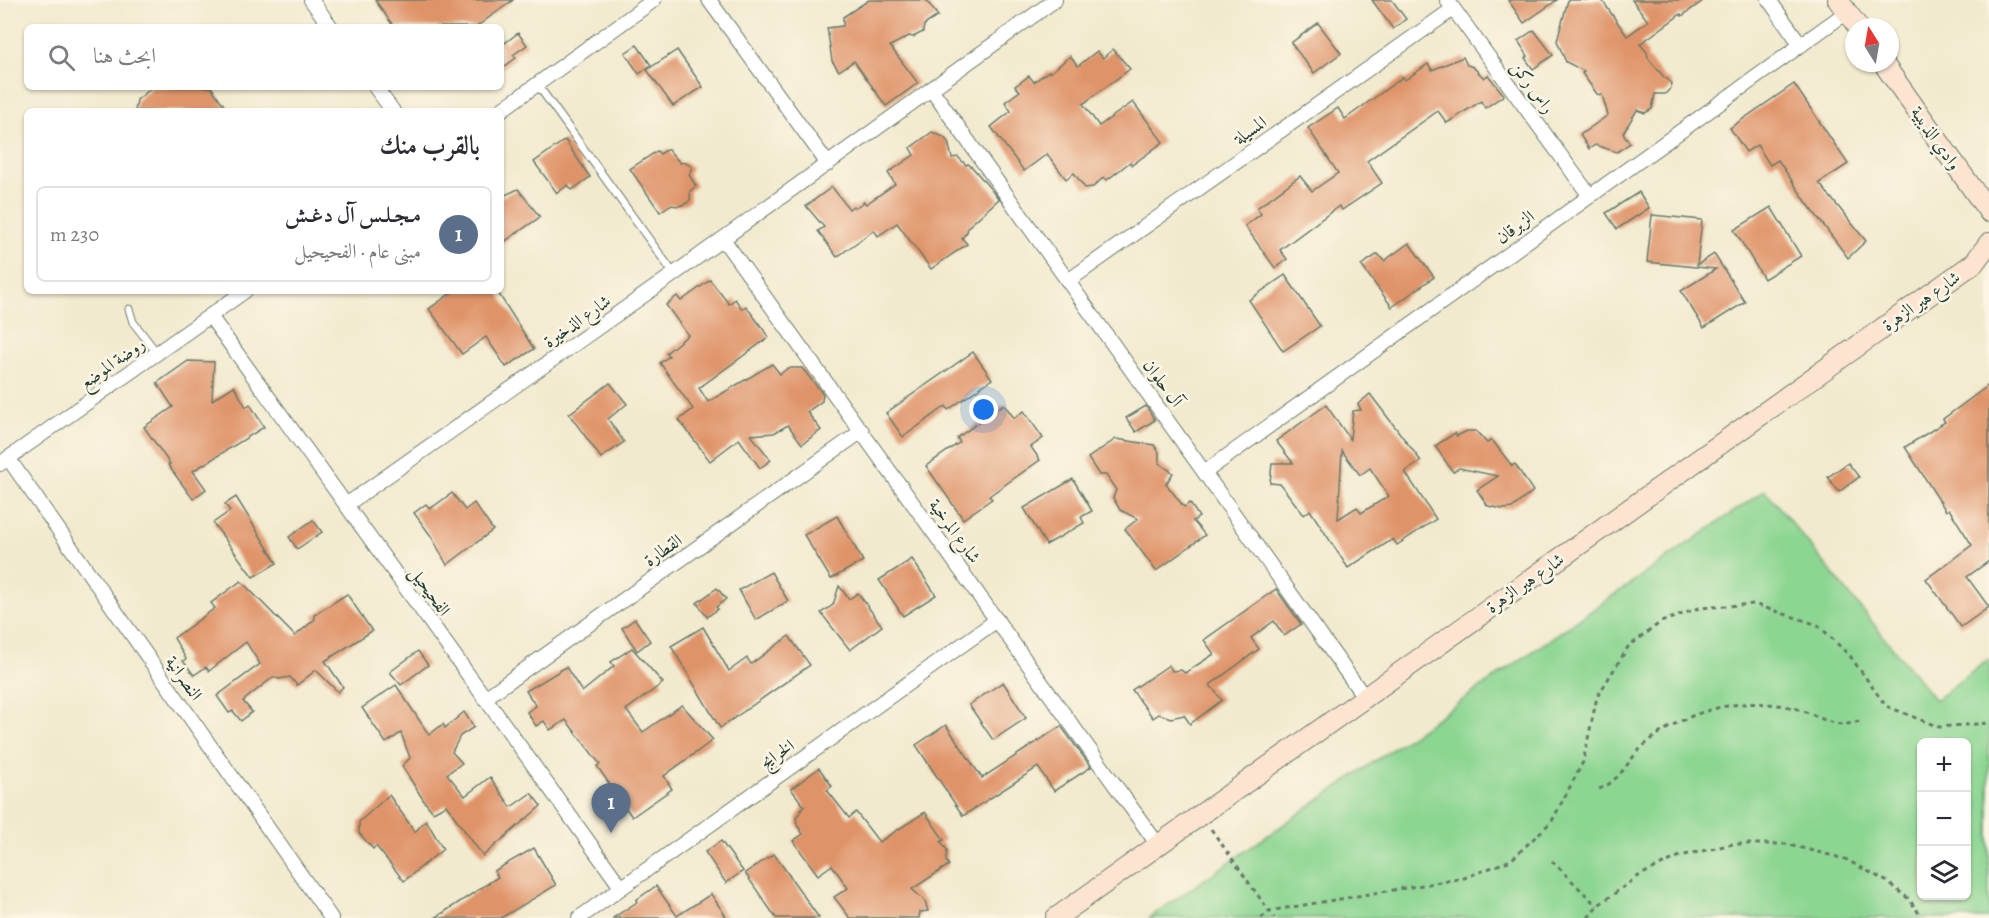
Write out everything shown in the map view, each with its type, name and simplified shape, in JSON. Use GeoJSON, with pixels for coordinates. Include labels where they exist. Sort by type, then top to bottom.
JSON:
{"type":"FeatureCollection","features":[{"type":"Feature","properties":{"kind":"street"},"geometry":{"type":"LineString","coordinates":[[312,0],[329,24]]}},
{"type":"Feature","properties":{"kind":"street"},"geometry":{"type":"LineString","coordinates":[[504,108],[654,0]]}},
{"type":"Feature","properties":{"kind":"street"},"geometry":{"type":"LineString","coordinates":[[709,0],[828,164]]}},
{"type":"Feature","properties":{"kind":"street","name":"شارع الذخيرة"},"geometry":{"type":"LineString","coordinates":[[346,505],[675,274],[1055,0]]}},
{"type":"Feature","properties":{"kind":"street"},"geometry":{"type":"LineString","coordinates":[[1769,0],[1801,45]]}},
{"type":"Feature","properties":{"kind":"street","name":"راس ركن"},"geometry":{"type":"LineString","coordinates":[[1450,4],[1590,196]]}},
{"type":"Feature","properties":{"kind":"street","name":"المسيلة"},"geometry":{"type":"LineString","coordinates":[[1068,280],[1450,4]]}},
{"type":"Feature","properties":{"kind":"street","name":"الزبرقان"},"geometry":{"type":"LineString","coordinates":[[1204,472],[1848,13]]}},
{"type":"Feature","properties":{"kind":"street","name":"وادي الذيبية"},"geometry":{"type":"LineString","coordinates":[[1889,72],[1989,212]]}},
{"type":"Feature","properties":{"kind":"street","name":"آل حلوان"},"geometry":{"type":"LineString","coordinates":[[931,89],[1365,698]]}},
{"type":"Feature","properties":{"kind":"street"},"geometry":{"type":"LineString","coordinates":[[377,90],[391,108]]}},
{"type":"Feature","properties":{"kind":"street","name":"شارع المرخية"},"geometry":{"type":"LineString","coordinates":[[723,239],[1158,845]]}},
{"type":"Feature","properties":{"kind":"street","name":"شارع هير الزهرة"},"geometry":{"type":"LineString","coordinates":[[1056,918],[1974,263],[1989,243]]}},
{"type":"Feature","properties":{"kind":"street","name":"روضة الموضع"},"geometry":{"type":"LineString","coordinates":[[4,461],[241,294]]}},
{"type":"Feature","properties":{"kind":"street","name":"الفحيحيل"},"geometry":{"type":"LineString","coordinates":[[210,316],[621,887]]}},
{"type":"Feature","properties":{"kind":"street","name":"القطارة"},"geometry":{"type":"LineString","coordinates":[[485,698],[862,431]]}},
{"type":"Feature","properties":{"kind":"street","name":"النصرانية"},"geometry":{"type":"LineString","coordinates":[[4,461],[331,918]]}},
{"type":"Feature","properties":{"kind":"street","name":"الخرايج"},"geometry":{"type":"LineString","coordinates":[[579,918],[997,620]]}},
{"type":"Feature","properties":{"kind":"lane"},"geometry":{"type":"LineString","coordinates":[[537,84],[675,274]]}},
{"type":"Feature","properties":{"kind":"lane"},"geometry":{"type":"LineString","coordinates":[[129,309],[133,322],[157,353]]}},
{"type":"Feature","properties":{"kind":"path"},"geometry":{"type":"LineString","coordinates":[[1261,918],[1269,911],[1464,878],[1511,860],[1552,821],[1583,762],[1597,696],[1628,647],[1661,622],[1699,608],[1754,604],[1818,625],[1850,656],[1886,706],[1939,727],[1989,723]]}},
{"type":"Feature","properties":{"kind":"path"},"geometry":{"type":"LineString","coordinates":[[1599,789],[1614,780],[1641,749],[1662,732],[1686,718],[1720,707],[1738,704],[1775,705],[1811,714],[1839,725],[1858,721]]}},
{"type":"Feature","properties":{"kind":"path"},"geometry":{"type":"LineString","coordinates":[[1201,814],[1274,918]]}},
{"type":"Feature","properties":{"kind":"path"},"geometry":{"type":"LineString","coordinates":[[1588,918],[1598,906],[1640,875],[1680,856],[1733,844],[1786,844],[1845,859],[1886,880],[1909,899],[1922,918]]}},
{"type":"Feature","properties":{"kind":"path"},"geometry":{"type":"LineString","coordinates":[[1552,861],[1598,906]]}},
{"type":"Feature","properties":{"kind":"green space"},"geometry":{"type":"Polygon","coordinates":[[[1765,490],[1935,700],[1989,659],[1989,918],[1149,918],[1765,490]]]}},
{"type":"Feature","properties":{"kind":"building"},"geometry":{"type":"Polygon","coordinates":[[[375,0],[513,0],[480,24],[392,24],[375,0]]]}},
{"type":"Feature","properties":{"kind":"building"},"geometry":{"type":"Polygon","coordinates":[[[869,0],[926,0],[938,16],[924,25],[923,32],[890,46],[918,83],[886,106],[854,61],[839,71],[832,61],[827,28],[843,26],[843,17],[869,0]]]}},
{"type":"Feature","properties":{"kind":"building"},"geometry":{"type":"Polygon","coordinates":[[[1372,0],[1392,0],[1406,19],[1393,29],[1372,0]]]}},
{"type":"Feature","properties":{"kind":"building"},"geometry":{"type":"Polygon","coordinates":[[[1508,0],[1557,0],[1524,23],[1508,0]]]}},
{"type":"Feature","properties":{"kind":"building"},"geometry":{"type":"Polygon","coordinates":[[[1568,0],[1602,0],[1627,36],[1648,21],[1632,0],[1704,0],[1640,44],[1647,52],[1648,58],[1672,83],[1671,88],[1665,94],[1655,94],[1652,109],[1645,113],[1637,110],[1623,133],[1630,143],[1617,152],[1595,145],[1589,149],[1580,135],[1608,115],[1602,95],[1597,94],[1582,73],[1584,71],[1566,62],[1557,41],[1568,0]]]}},
{"type":"Feature","properties":{"kind":"building"},"geometry":{"type":"Polygon","coordinates":[[[1318,23],[1341,53],[1314,73],[1291,43],[1318,23]]]}},
{"type":"Feature","properties":{"kind":"building"},"geometry":{"type":"Polygon","coordinates":[[[1534,30],[1553,55],[1533,69],[1525,58],[1528,56],[1518,41],[1534,30]]]}},
{"type":"Feature","properties":{"kind":"building"},"geometry":{"type":"Polygon","coordinates":[[[518,33],[527,45],[513,55],[516,58],[504,67],[504,42],[505,43],[518,33]]]}},
{"type":"Feature","properties":{"kind":"building"},"geometry":{"type":"Polygon","coordinates":[[[637,45],[651,65],[639,74],[625,53],[637,45]]]}},
{"type":"Feature","properties":{"kind":"building"},"geometry":{"type":"Polygon","coordinates":[[[1113,49],[1130,69],[1083,104],[1099,126],[1133,102],[1163,142],[1132,165],[1130,162],[1107,180],[1104,177],[1093,187],[1085,188],[1074,173],[1066,179],[1047,154],[1024,171],[991,127],[1011,111],[1005,102],[1020,91],[1015,86],[1029,76],[1034,82],[1049,71],[1050,73],[1070,56],[1078,66],[1097,51],[1103,58],[1113,49]]]}},
{"type":"Feature","properties":{"kind":"building"},"geometry":{"type":"Polygon","coordinates":[[[677,50],[703,87],[673,106],[647,70],[677,50]]]}},
{"type":"Feature","properties":{"kind":"building"},"geometry":{"type":"Polygon","coordinates":[[[1463,57],[1467,65],[1473,67],[1484,78],[1488,75],[1504,95],[1485,108],[1481,101],[1447,123],[1438,111],[1367,161],[1382,183],[1342,210],[1339,206],[1280,250],[1287,259],[1275,268],[1245,226],[1261,214],[1257,208],[1300,176],[1312,191],[1338,173],[1308,128],[1338,108],[1345,119],[1403,77],[1405,80],[1428,64],[1432,70],[1463,57]]]}},
{"type":"Feature","properties":{"kind":"building"},"geometry":{"type":"Polygon","coordinates":[[[1794,84],[1848,164],[1819,183],[1866,241],[1848,258],[1778,160],[1770,165],[1757,145],[1746,152],[1730,128],[1794,84]]]}},
{"type":"Feature","properties":{"kind":"building"},"geometry":{"type":"Polygon","coordinates":[[[149,90],[213,90],[226,108],[136,108],[137,100],[149,90]]]}},
{"type":"Feature","properties":{"kind":"building"},"geometry":{"type":"Polygon","coordinates":[[[932,132],[944,137],[948,142],[952,158],[958,157],[973,168],[999,199],[968,227],[962,238],[967,244],[931,269],[897,223],[878,236],[874,230],[837,257],[818,231],[824,227],[806,206],[832,187],[849,209],[864,202],[866,204],[895,184],[888,173],[914,155],[910,148],[932,132]]]}},
{"type":"Feature","properties":{"kind":"building"},"geometry":{"type":"Polygon","coordinates":[[[565,140],[590,177],[572,190],[568,185],[557,193],[534,162],[565,140]]]}},
{"type":"Feature","properties":{"kind":"building"},"geometry":{"type":"Polygon","coordinates":[[[668,149],[680,163],[685,162],[692,167],[689,175],[696,186],[690,191],[690,200],[687,203],[679,206],[670,205],[660,212],[630,169],[657,151],[660,154],[668,149]]]}},
{"type":"Feature","properties":{"kind":"building"},"geometry":{"type":"Polygon","coordinates":[[[518,189],[540,217],[504,242],[504,196],[518,189]]]}},
{"type":"Feature","properties":{"kind":"building"},"geometry":{"type":"Polygon","coordinates":[[[1639,192],[1649,208],[1617,229],[1606,213],[1639,192]]]}},
{"type":"Feature","properties":{"kind":"building"},"geometry":{"type":"Polygon","coordinates":[[[1771,207],[1801,256],[1764,279],[1734,230],[1771,207]]]}},
{"type":"Feature","properties":{"kind":"building"},"geometry":{"type":"Polygon","coordinates":[[[1652,215],[1702,220],[1697,265],[1714,254],[1745,302],[1704,328],[1681,291],[1716,269],[1647,262],[1652,215]]]}},
{"type":"Feature","properties":{"kind":"building"},"geometry":{"type":"Polygon","coordinates":[[[1409,243],[1434,277],[1392,307],[1361,265],[1378,254],[1384,261],[1409,243]]]}},
{"type":"Feature","properties":{"kind":"building"},"geometry":{"type":"Polygon","coordinates":[[[1285,275],[1320,326],[1283,351],[1249,300],[1285,275]]]}},
{"type":"Feature","properties":{"kind":"building"},"geometry":{"type":"Polygon","coordinates":[[[710,280],[729,304],[735,299],[742,309],[746,306],[769,337],[699,388],[708,402],[772,364],[780,374],[788,368],[802,368],[823,394],[822,401],[807,412],[821,430],[802,444],[788,425],[774,433],[751,435],[771,460],[760,468],[739,439],[710,461],[679,420],[693,409],[660,363],[669,356],[666,353],[688,335],[666,305],[677,296],[681,301],[710,280]]]}},
{"type":"Feature","properties":{"kind":"building"},"geometry":{"type":"Polygon","coordinates":[[[450,294],[499,294],[534,349],[506,367],[486,337],[462,354],[429,309],[450,294]]]}},
{"type":"Feature","properties":{"kind":"building"},"geometry":{"type":"Polygon","coordinates":[[[973,352],[992,379],[948,410],[946,406],[903,437],[886,413],[973,352]]]}},
{"type":"Feature","properties":{"kind":"building"},"geometry":{"type":"Polygon","coordinates":[[[188,361],[214,362],[212,400],[234,386],[246,407],[250,404],[264,427],[193,471],[206,489],[193,499],[144,427],[173,407],[157,383],[188,361]]]}},
{"type":"Feature","properties":{"kind":"building"},"geometry":{"type":"Polygon","coordinates":[[[610,383],[627,404],[608,419],[624,442],[601,458],[569,414],[610,383]]]}},
{"type":"Feature","properties":{"kind":"building"},"geometry":{"type":"Polygon","coordinates":[[[1989,385],[1989,561],[1967,577],[1989,607],[1961,627],[1926,579],[1972,545],[1949,509],[1946,511],[1905,447],[1945,422],[1943,419],[1989,385]]]}},
{"type":"Feature","properties":{"kind":"building"},"geometry":{"type":"Polygon","coordinates":[[[1370,394],[1421,461],[1405,472],[1436,519],[1397,545],[1393,539],[1348,568],[1310,510],[1304,515],[1280,484],[1270,483],[1272,463],[1293,463],[1276,441],[1326,405],[1350,439],[1353,411],[1361,410],[1358,404],[1370,394]],[[1342,451],[1338,519],[1357,507],[1361,513],[1389,496],[1370,468],[1360,475],[1342,451]]]}},
{"type":"Feature","properties":{"kind":"building"},"geometry":{"type":"Polygon","coordinates":[[[1004,404],[1014,418],[1024,411],[1043,438],[1031,447],[1040,460],[989,496],[992,499],[963,519],[926,466],[960,442],[957,438],[1004,404]]]}},
{"type":"Feature","properties":{"kind":"building"},"geometry":{"type":"Polygon","coordinates":[[[1146,406],[1155,420],[1136,432],[1126,418],[1146,406]]]}},
{"type":"Feature","properties":{"kind":"building"},"geometry":{"type":"Polygon","coordinates":[[[1467,431],[1476,431],[1487,443],[1492,440],[1512,466],[1515,464],[1533,491],[1512,508],[1488,506],[1477,490],[1498,476],[1459,468],[1453,472],[1435,446],[1455,433],[1457,436],[1467,431]]]}},
{"type":"Feature","properties":{"kind":"building"},"geometry":{"type":"Polygon","coordinates":[[[1116,439],[1154,445],[1159,452],[1159,463],[1173,473],[1166,484],[1184,507],[1190,503],[1199,517],[1193,521],[1205,535],[1156,571],[1125,529],[1138,519],[1120,510],[1113,498],[1116,490],[1106,475],[1099,475],[1088,458],[1116,439]]]}},
{"type":"Feature","properties":{"kind":"building"},"geometry":{"type":"Polygon","coordinates":[[[1848,463],[1859,477],[1839,492],[1828,477],[1848,463]]]}},
{"type":"Feature","properties":{"kind":"building"},"geometry":{"type":"Polygon","coordinates":[[[1073,479],[1092,511],[1081,517],[1084,523],[1046,545],[1024,508],[1073,479]]]}},
{"type":"Feature","properties":{"kind":"building"},"geometry":{"type":"Polygon","coordinates":[[[452,493],[465,510],[474,503],[493,530],[447,565],[431,536],[414,513],[426,504],[430,509],[452,493]]]}},
{"type":"Feature","properties":{"kind":"building"},"geometry":{"type":"Polygon","coordinates":[[[236,497],[277,563],[253,577],[213,523],[230,511],[225,504],[236,497]]]}},
{"type":"Feature","properties":{"kind":"building"},"geometry":{"type":"Polygon","coordinates":[[[837,516],[863,561],[831,579],[804,535],[837,516]]]}},
{"type":"Feature","properties":{"kind":"building"},"geometry":{"type":"Polygon","coordinates":[[[313,520],[322,532],[297,549],[289,537],[313,520]]]}},
{"type":"Feature","properties":{"kind":"building"},"geometry":{"type":"Polygon","coordinates":[[[912,559],[936,595],[903,616],[879,580],[912,559]]]}},
{"type":"Feature","properties":{"kind":"building"},"geometry":{"type":"Polygon","coordinates":[[[771,572],[788,601],[756,620],[739,590],[771,572]]]}},
{"type":"Feature","properties":{"kind":"building"},"geometry":{"type":"Polygon","coordinates":[[[241,581],[295,636],[315,619],[314,615],[347,594],[372,631],[325,661],[343,687],[338,692],[316,670],[297,685],[290,677],[279,679],[273,677],[243,701],[252,712],[241,721],[233,711],[229,713],[217,696],[260,664],[246,642],[209,671],[206,667],[194,675],[183,661],[186,659],[174,638],[215,608],[211,603],[241,581]]]}},
{"type":"Feature","properties":{"kind":"building"},"geometry":{"type":"Polygon","coordinates":[[[839,586],[849,599],[858,593],[882,626],[850,650],[821,613],[833,605],[839,586]]]}},
{"type":"Feature","properties":{"kind":"building"},"geometry":{"type":"Polygon","coordinates":[[[717,588],[726,599],[707,617],[697,603],[717,588]]]}},
{"type":"Feature","properties":{"kind":"building"},"geometry":{"type":"Polygon","coordinates":[[[1276,589],[1301,624],[1284,636],[1274,621],[1251,638],[1259,649],[1210,685],[1222,700],[1190,724],[1184,715],[1171,718],[1159,714],[1153,718],[1132,690],[1169,665],[1172,671],[1181,670],[1185,673],[1214,654],[1204,640],[1276,589]]]}},
{"type":"Feature","properties":{"kind":"building"},"geometry":{"type":"Polygon","coordinates":[[[635,619],[650,641],[637,651],[622,628],[635,619]]]}},
{"type":"Feature","properties":{"kind":"building"},"geometry":{"type":"Polygon","coordinates":[[[703,627],[729,671],[747,658],[751,664],[789,636],[810,665],[720,728],[671,646],[703,627]]]}},
{"type":"Feature","properties":{"kind":"building"},"geometry":{"type":"Polygon","coordinates":[[[632,648],[663,683],[626,710],[643,732],[682,705],[713,740],[664,776],[672,789],[632,817],[597,766],[600,764],[566,720],[550,730],[544,721],[536,726],[527,712],[536,706],[526,691],[566,667],[582,692],[614,666],[611,662],[632,648]]]}},
{"type":"Feature","properties":{"kind":"building"},"geometry":{"type":"Polygon","coordinates":[[[418,651],[428,665],[401,685],[390,672],[418,651]]]}},
{"type":"Feature","properties":{"kind":"building"},"geometry":{"type":"Polygon","coordinates":[[[1003,682],[1026,718],[993,740],[969,705],[1003,682]]]}},
{"type":"Feature","properties":{"kind":"building"},"geometry":{"type":"Polygon","coordinates":[[[396,685],[429,735],[443,724],[445,728],[464,712],[474,727],[460,736],[452,752],[462,763],[447,774],[465,796],[490,777],[511,807],[531,793],[541,806],[483,856],[446,805],[433,812],[424,801],[402,766],[410,758],[401,733],[386,743],[362,708],[396,685]]]}},
{"type":"Feature","properties":{"kind":"building"},"geometry":{"type":"Polygon","coordinates":[[[946,725],[982,778],[1061,726],[1091,767],[1054,791],[1038,767],[963,816],[916,745],[946,725]]]}},
{"type":"Feature","properties":{"kind":"building"},"geometry":{"type":"Polygon","coordinates":[[[819,768],[832,786],[827,790],[849,818],[856,812],[879,842],[925,812],[944,840],[941,842],[947,850],[946,861],[949,865],[912,889],[925,901],[928,911],[920,912],[919,918],[850,918],[834,897],[848,888],[832,865],[818,875],[793,841],[803,834],[797,825],[796,818],[804,806],[791,789],[819,768]]]}},
{"type":"Feature","properties":{"kind":"building"},"geometry":{"type":"Polygon","coordinates":[[[389,795],[415,832],[426,820],[443,849],[404,881],[376,846],[373,849],[359,833],[359,822],[389,795]]]}},
{"type":"Feature","properties":{"kind":"building"},"geometry":{"type":"Polygon","coordinates":[[[721,841],[743,871],[726,883],[705,852],[721,841]]]}},
{"type":"Feature","properties":{"kind":"building"},"geometry":{"type":"Polygon","coordinates":[[[534,848],[556,885],[501,918],[435,918],[498,877],[494,871],[534,848]]]}},
{"type":"Feature","properties":{"kind":"building"},"geometry":{"type":"Polygon","coordinates":[[[774,854],[819,918],[776,918],[745,873],[774,854]]]}},
{"type":"Feature","properties":{"kind":"building"},"geometry":{"type":"Polygon","coordinates":[[[656,886],[677,916],[711,894],[727,918],[613,918],[656,886]]]}},
{"type":"Feature","properties":{"kind":"place","name":"مـجـلـس آل دغـش"},"geometry":{"type":"Point","coordinates":[611,833]}}]}
